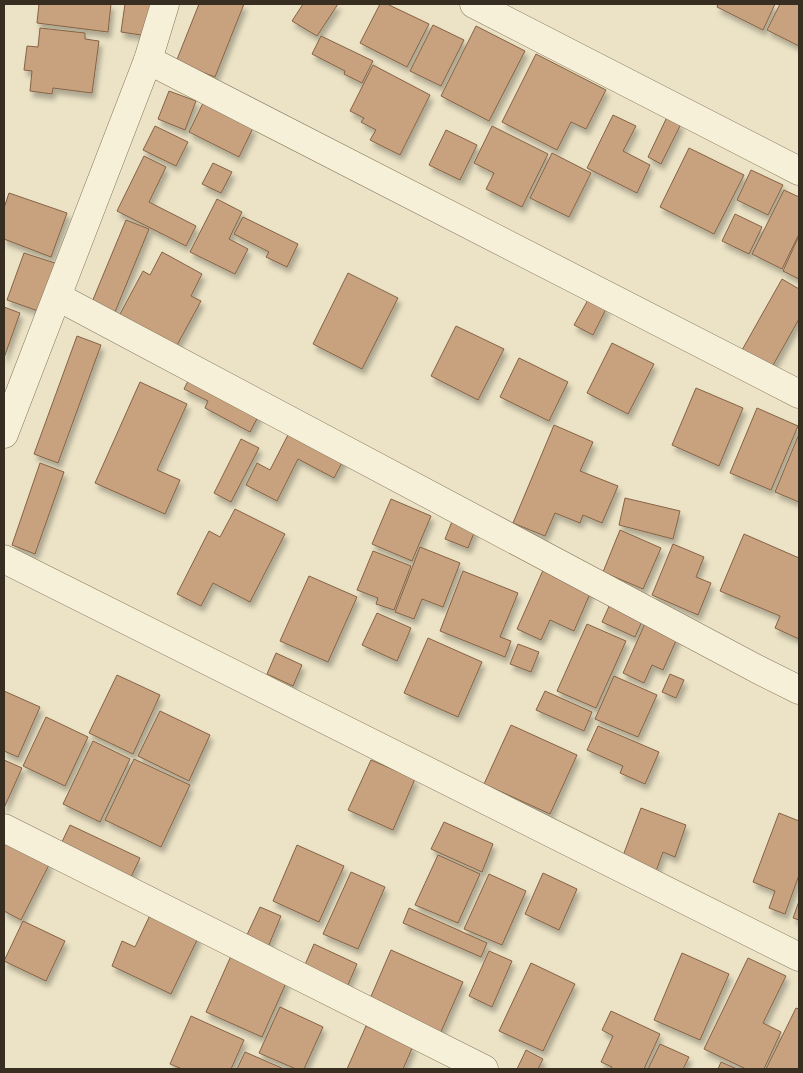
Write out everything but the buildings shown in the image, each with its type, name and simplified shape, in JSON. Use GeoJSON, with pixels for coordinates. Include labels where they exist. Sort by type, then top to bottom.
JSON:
{"type":"FeatureCollection","features":[{"type":"Feature","properties":{"kind":"street"},"geometry":{"type":"LineString","coordinates":[[4,434],[148,60],[165,4]]}},
{"type":"Feature","properties":{"kind":"street"},"geometry":{"type":"LineString","coordinates":[[474,4],[799,171]]}},
{"type":"Feature","properties":{"kind":"street"},"geometry":{"type":"LineString","coordinates":[[148,60],[799,394]]}},
{"type":"Feature","properties":{"kind":"street"},"geometry":{"type":"LineString","coordinates":[[58,297],[799,690]]}},
{"type":"Feature","properties":{"kind":"street"},"geometry":{"type":"LineString","coordinates":[[4,559],[799,958]]}},
{"type":"Feature","properties":{"kind":"street"},"geometry":{"type":"LineString","coordinates":[[4,828],[484,1069]]}}]}
